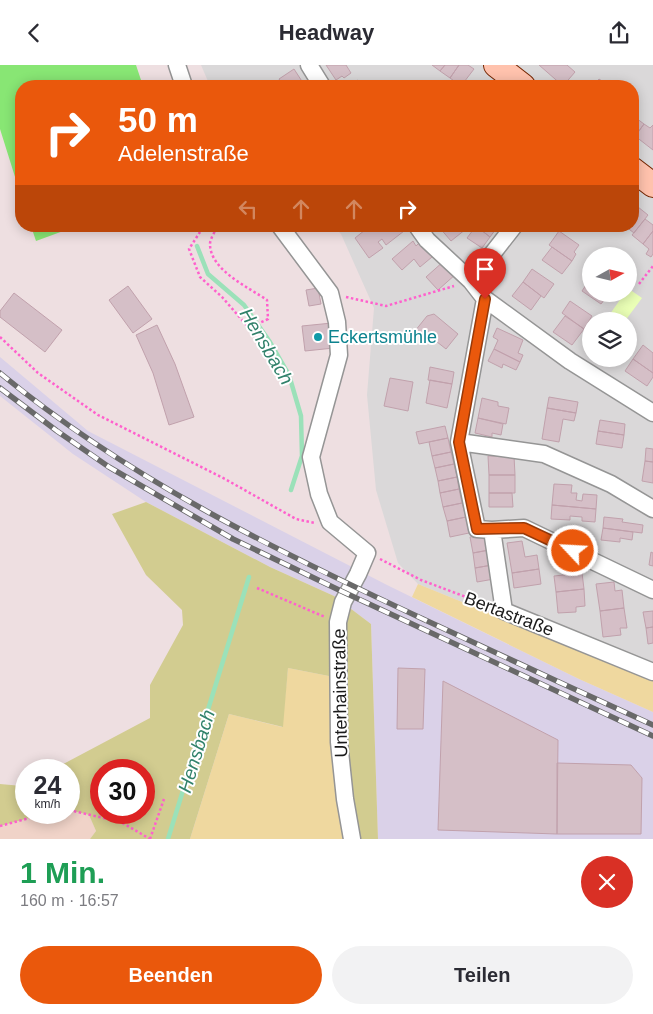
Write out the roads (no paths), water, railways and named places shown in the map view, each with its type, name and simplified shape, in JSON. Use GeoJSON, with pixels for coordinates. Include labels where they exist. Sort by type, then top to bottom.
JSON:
{"type":"FeatureCollection","features":[{"type":"Feature","properties":{"kind":"main road"},"geometry":{"type":"LineString","coordinates":[[496,65],[515,80]]}},
{"type":"Feature","properties":{"kind":"main road"},"geometry":{"type":"LineString","coordinates":[[639,174],[653,185]]}},
{"type":"Feature","properties":{"kind":"street"},"geometry":{"type":"LineString","coordinates":[[177,65],[182,80]]}},
{"type":"Feature","properties":{"kind":"street"},"geometry":{"type":"LineString","coordinates":[[309,65],[318,80]]}},
{"type":"Feature","properties":{"kind":"street","name":"Unterhainstraße"},"geometry":{"type":"LineString","coordinates":[[284,232],[330,293],[337,322],[339,355],[311,457],[319,494],[330,522],[367,553],[343,602],[338,622],[339,742],[345,799],[352,839]]}},
{"type":"Feature","properties":{"kind":"street"},"geometry":{"type":"LineString","coordinates":[[421,232],[427,240],[471,281],[485,299],[570,361],[653,413]]}},
{"type":"Feature","properties":{"kind":"street"},"geometry":{"type":"LineString","coordinates":[[471,281],[509,232]]}},
{"type":"Feature","properties":{"kind":"street"},"geometry":{"type":"LineString","coordinates":[[485,299],[459,442],[477,529],[524,528],[653,590]]}},
{"type":"Feature","properties":{"kind":"street"},"geometry":{"type":"LineString","coordinates":[[459,442],[544,454],[611,484],[653,509]]}},
{"type":"Feature","properties":{"kind":"street","name":"Bertastraße"},"geometry":{"type":"LineString","coordinates":[[492,530],[504,611],[653,672]]}},
{"type":"Feature","properties":{"kind":"waterway","name":"Hensbach"},"geometry":{"type":"LineString","coordinates":[[197,246],[208,274],[244,305],[270,342],[289,375],[301,416],[302,456],[291,490]]}},
{"type":"Feature","properties":{"kind":"waterway","name":"Hensbach"},"geometry":{"type":"LineString","coordinates":[[168,839],[249,577]]}},
{"type":"Feature","properties":{"kind":"railway"},"geometry":{"type":"LineString","coordinates":[[0,373],[49,411],[99,446],[151,479],[258,539],[368,593],[653,725]]}},
{"type":"Feature","properties":{"kind":"railway"},"geometry":{"type":"LineString","coordinates":[[0,388],[109,467],[233,539],[653,736]]}},
{"type":"Feature","properties":{"kind":"place","name":"Eckertsmühle"},"geometry":{"type":"Point","coordinates":[318,337]}}]}
